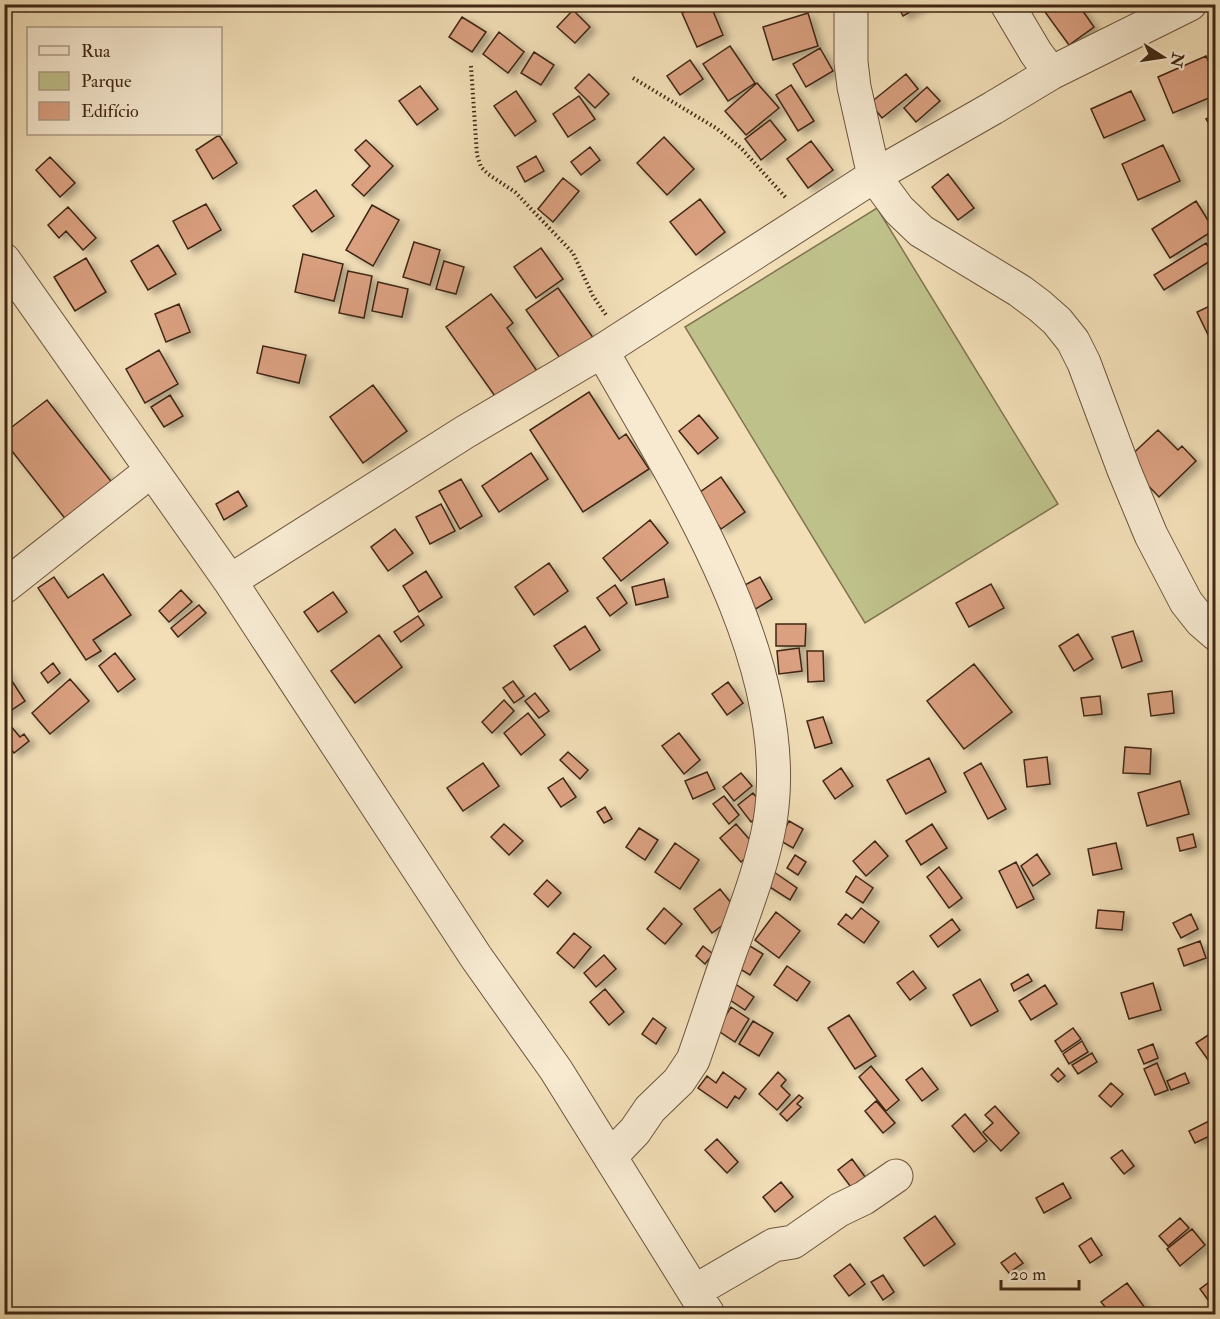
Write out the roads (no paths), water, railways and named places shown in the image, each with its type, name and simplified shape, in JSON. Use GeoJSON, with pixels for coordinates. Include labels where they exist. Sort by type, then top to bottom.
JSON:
{"type":"FeatureCollection","features":[{"type":"Feature","properties":{"kind":"street"},"geometry":{"type":"LineString","coordinates":[[851,4],[850,62],[874,176],[899,210],[921,231],[1033,301],[1057,321],[1073,341],[1084,363],[1151,535],[1186,602],[1215,634]]}},
{"type":"Feature","properties":{"kind":"street"},"geometry":{"type":"LineString","coordinates":[[1007,4],[1030,44],[1051,73]]}},
{"type":"Feature","properties":{"kind":"street"},"geometry":{"type":"LineString","coordinates":[[230,581],[465,432],[611,345],[874,176],[1051,73],[1190,4]]}},
{"type":"Feature","properties":{"kind":"street"},"geometry":{"type":"LineString","coordinates":[[8,274],[152,470],[230,581],[476,957],[556,1070],[702,1303],[774,1245],[793,1242],[839,1210],[864,1198],[896,1176]]}},
{"type":"Feature","properties":{"kind":"street"},"geometry":{"type":"LineString","coordinates":[[610,1157],[635,1131],[650,1109],[679,1081],[693,1060],[756,881],[770,821],[774,761],[768,712],[745,627],[714,555],[679,488],[611,345]]}},
{"type":"Feature","properties":{"kind":"street"},"geometry":{"type":"LineString","coordinates":[[4,587],[152,470]]}}]}
